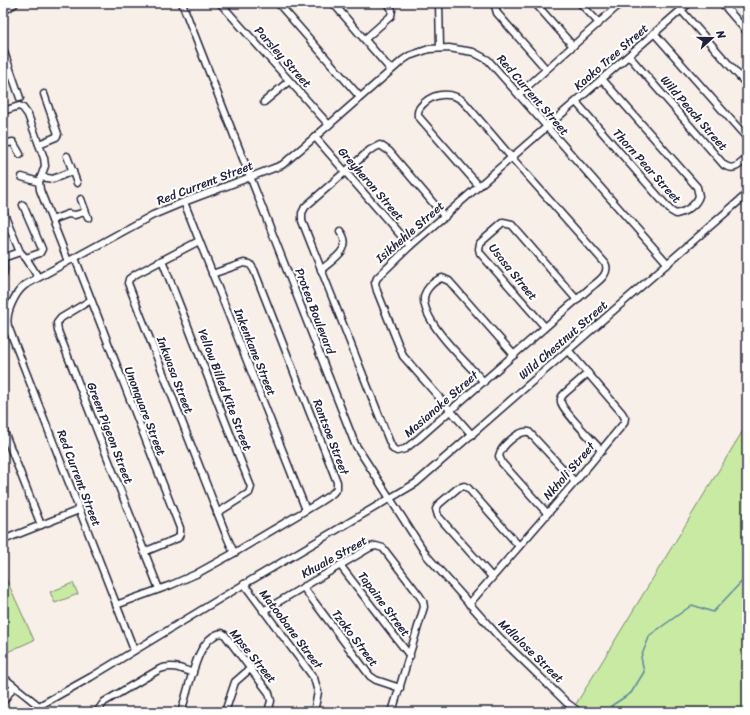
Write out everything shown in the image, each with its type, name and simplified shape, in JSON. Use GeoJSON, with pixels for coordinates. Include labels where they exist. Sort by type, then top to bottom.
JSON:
{"type":"FeatureCollection","features":[{"type":"Feature","properties":{"kind":"main road"},"geometry":{"type":"LineString","coordinates":[[3,10],[14,3]]}},
{"type":"Feature","properties":{"kind":"street","name":"Protea Boulevard"},"geometry":{"type":"LineString","coordinates":[[182,3],[352,437],[389,498],[427,556],[469,604]]}},
{"type":"Feature","properties":{"kind":"street","name":"Parsley Street"},"geometry":{"type":"LineString","coordinates":[[220,3],[329,125]]}},
{"type":"Feature","properties":{"kind":"street"},"geometry":{"type":"LineString","coordinates":[[278,3],[360,97]]}},
{"type":"Feature","properties":{"kind":"street"},"geometry":{"type":"LineString","coordinates":[[333,3],[392,70]]}},
{"type":"Feature","properties":{"kind":"street"},"geometry":{"type":"LineString","coordinates":[[365,39],[391,16],[392,10],[388,3]]}},
{"type":"Feature","properties":{"kind":"street"},"geometry":{"type":"LineString","coordinates":[[439,3],[440,48]]}},
{"type":"Feature","properties":{"kind":"street"},"geometry":{"type":"LineString","coordinates":[[496,3],[495,6],[497,13],[546,69]]}},
{"type":"Feature","properties":{"kind":"street"},"geometry":{"type":"LineString","coordinates":[[535,3],[573,46]]}},
{"type":"Feature","properties":{"kind":"street"},"geometry":{"type":"LineString","coordinates":[[580,3],[599,23]]}},
{"type":"Feature","properties":{"kind":"street"},"geometry":{"type":"LineString","coordinates":[[519,94],[621,3]]}},
{"type":"Feature","properties":{"kind":"street","name":"Kaoko Tree Street"},"geometry":{"type":"LineString","coordinates":[[547,128],[689,3]]}},
{"type":"Feature","properties":{"kind":"street"},"geometry":{"type":"LineString","coordinates":[[722,3],[747,32]]}},
{"type":"Feature","properties":{"kind":"street"},"geometry":{"type":"LineString","coordinates":[[681,10],[747,86]]}},
{"type":"Feature","properties":{"kind":"street","name":"Wild Peach Street"},"geometry":{"type":"LineString","coordinates":[[654,34],[747,138]]}},
{"type":"Feature","properties":{"kind":"street","name":"Red Current Street"},"geometry":{"type":"LineString","coordinates":[[134,650],[8,326],[7,319],[20,288],[154,215],[282,165],[409,56],[422,51],[440,48],[459,48],[481,55],[498,71],[668,264]]}},
{"type":"Feature","properties":{"kind":"street"},"geometry":{"type":"LineString","coordinates":[[3,49],[20,98]]}},
{"type":"Feature","properties":{"kind":"street","name":"Wild Peach Street"},"geometry":{"type":"LineString","coordinates":[[629,56],[724,165],[729,168],[734,168],[747,158]]}},
{"type":"Feature","properties":{"kind":"street","name":"Thorn Pear Street"},"geometry":{"type":"LineString","coordinates":[[576,102],[671,211],[676,214],[682,213],[696,202],[699,194],[697,187],[602,79]]}},
{"type":"Feature","properties":{"kind":"street"},"geometry":{"type":"LineString","coordinates":[[264,102],[290,80]]}},
{"type":"Feature","properties":{"kind":"street"},"geometry":{"type":"LineString","coordinates":[[39,144],[56,137],[58,134],[44,94]]}},
{"type":"Feature","properties":{"kind":"street"},"geometry":{"type":"LineString","coordinates":[[479,186],[420,119],[418,110],[428,99],[439,95],[460,98],[512,158]]}},
{"type":"Feature","properties":{"kind":"street"},"geometry":{"type":"LineString","coordinates":[[3,111],[17,106],[24,108],[28,115],[45,162],[40,179],[40,190],[68,261]]}},
{"type":"Feature","properties":{"kind":"street","name":"Isikhehle Street"},"geometry":{"type":"LineString","coordinates":[[472,435],[403,356],[375,283],[379,275],[410,246],[547,128]]}},
{"type":"Feature","properties":{"kind":"street","name":"Greyheron Street"},"geometry":{"type":"LineString","coordinates":[[315,137],[410,246]]}},
{"type":"Feature","properties":{"kind":"street"},"geometry":{"type":"LineString","coordinates":[[3,144],[13,142],[20,154]]}},
{"type":"Feature","properties":{"kind":"street"},"geometry":{"type":"LineString","coordinates":[[345,172],[374,147],[382,146],[445,217]]}},
{"type":"Feature","properties":{"kind":"street"},"geometry":{"type":"LineString","coordinates":[[67,156],[78,183]]}},
{"type":"Feature","properties":{"kind":"street","name":"Masianoke Street"},"geometry":{"type":"LineString","coordinates":[[345,172],[305,207],[302,212],[302,220],[390,443],[393,449],[398,452],[408,447],[484,382],[577,300],[607,271],[607,266],[512,158]]}},
{"type":"Feature","properties":{"kind":"street"},"geometry":{"type":"LineString","coordinates":[[22,177],[53,179],[73,171]]}},
{"type":"Feature","properties":{"kind":"street","name":"Wild Chestnut Street"},"geometry":{"type":"LineString","coordinates":[[39,706],[91,677],[421,479],[747,194]]}},
{"type":"Feature","properties":{"kind":"street"},"geometry":{"type":"LineString","coordinates":[[81,199],[88,218]]}},
{"type":"Feature","properties":{"kind":"street","name":"Inkenkane Street"},"geometry":{"type":"LineString","coordinates":[[184,202],[306,510]]}},
{"type":"Feature","properties":{"kind":"street"},"geometry":{"type":"LineString","coordinates":[[23,205],[42,249],[40,253],[26,258]]}},
{"type":"Feature","properties":{"kind":"street"},"geometry":{"type":"LineString","coordinates":[[3,211],[20,252],[26,258],[38,277]]}},
{"type":"Feature","properties":{"kind":"street"},"geometry":{"type":"LineString","coordinates":[[52,220],[68,214],[85,212]]}},
{"type":"Feature","properties":{"kind":"street","name":"Usasa Street"},"geometry":{"type":"LineString","coordinates":[[545,327],[480,252],[480,243],[504,223],[512,225],[577,300]]}},
{"type":"Feature","properties":{"kind":"street"},"geometry":{"type":"LineString","coordinates":[[321,270],[345,247],[345,239],[340,231]]}},
{"type":"Feature","properties":{"kind":"street","name":"Inkwasa Street"},"geometry":{"type":"LineString","coordinates":[[199,241],[132,277],[129,279],[128,283],[217,513],[234,553]]}},
{"type":"Feature","properties":{"kind":"street"},"geometry":{"type":"LineString","coordinates":[[3,275],[3,259],[20,252]]}},
{"type":"Feature","properties":{"kind":"street","name":"Unonquare Street"},"geometry":{"type":"LineString","coordinates":[[74,258],[180,528],[178,538],[144,552]]}},
{"type":"Feature","properties":{"kind":"street","name":"Yellow Billed Kite Street"},"geometry":{"type":"LineString","coordinates":[[162,260],[251,487],[249,493],[217,513]]}},
{"type":"Feature","properties":{"kind":"street","name":"Rantsoe Street"},"geometry":{"type":"LineString","coordinates":[[116,605],[196,574],[306,510],[333,493],[337,488],[337,482],[254,270],[250,264],[244,263],[212,274]]}},
{"type":"Feature","properties":{"kind":"street"},"geometry":{"type":"LineString","coordinates":[[484,382],[435,327],[424,301],[425,293],[432,285],[442,278],[449,281],[514,355]]}},
{"type":"Feature","properties":{"kind":"street","name":"Green Pigeon Street"},"geometry":{"type":"LineString","coordinates":[[91,300],[60,318],[57,323],[58,331],[159,589]]}},
{"type":"Feature","properties":{"kind":"street","name":"Nkholi Street"},"geometry":{"type":"LineString","coordinates":[[469,604],[623,426],[625,418],[617,406],[568,350]]}},
{"type":"Feature","properties":{"kind":"street"},"geometry":{"type":"LineString","coordinates":[[588,373],[564,393],[561,402],[565,410],[602,451]]}},
{"type":"Feature","properties":{"kind":"street"},"geometry":{"type":"LineString","coordinates":[[3,429],[41,525]]}},
{"type":"Feature","properties":{"kind":"street"},"geometry":{"type":"LineString","coordinates":[[547,513],[502,463],[499,456],[503,448],[518,434],[528,432],[575,482]]}},
{"type":"Feature","properties":{"kind":"street"},"geometry":{"type":"LineString","coordinates":[[492,577],[438,516],[436,509],[439,504],[458,488],[462,486],[468,488],[519,546]]}},
{"type":"Feature","properties":{"kind":"street"},"geometry":{"type":"LineString","coordinates":[[3,532],[4,539],[79,510]]}},
{"type":"Feature","properties":{"kind":"street","name":"Khuale Street"},"geometry":{"type":"LineString","coordinates":[[263,611],[374,546],[380,546],[386,551],[419,595],[424,605],[424,610],[392,712]]}},
{"type":"Feature","properties":{"kind":"street","name":"Tapaine Street"},"geometry":{"type":"LineString","coordinates":[[340,565],[410,656]]}},
{"type":"Feature","properties":{"kind":"street","name":"Matoobane Street"},"geometry":{"type":"LineString","coordinates":[[244,584],[314,678],[318,692],[314,712]]}},
{"type":"Feature","properties":{"kind":"street","name":"Tzoko Street"},"geometry":{"type":"LineString","coordinates":[[303,587],[370,676],[376,680],[400,688]]}},
{"type":"Feature","properties":{"kind":"street","name":"Mdlalose Street"},"geometry":{"type":"LineString","coordinates":[[469,604],[499,637],[567,703],[579,712]]}},
{"type":"Feature","properties":{"kind":"street","name":"Mpse Street"},"geometry":{"type":"LineString","coordinates":[[181,712],[201,650],[215,635],[222,633],[251,668],[270,696],[271,701],[268,712]]}},
{"type":"Feature","properties":{"kind":"street"},"geometry":{"type":"LineString","coordinates":[[97,712],[104,702],[160,669],[175,667],[193,673]]}},
{"type":"Feature","properties":{"kind":"street"},"geometry":{"type":"LineString","coordinates":[[225,712],[235,682],[251,668]]}},
{"type":"Feature","properties":{"kind":"street"},"geometry":{"type":"LineString","coordinates":[[3,677],[39,706],[35,712]]}},
{"type":"Feature","properties":{"kind":"street"},"geometry":{"type":"LineString","coordinates":[[3,702],[14,686]]}},
{"type":"Feature","properties":{"kind":"green space"},"geometry":{"type":"Polygon","coordinates":[[[747,424],[747,712],[571,712],[592,678],[747,424]]]}},
{"type":"Feature","properties":{"kind":"green space"},"geometry":{"type":"Polygon","coordinates":[[[3,572],[34,640],[3,654],[3,572]]]}},
{"type":"Feature","properties":{"kind":"green space"},"geometry":{"type":"Polygon","coordinates":[[[73,583],[78,594],[55,603],[50,592],[73,583]]]}},
{"type":"Feature","properties":{"kind":"waterway"},"geometry":{"type":"LineString","coordinates":[[616,712],[611,706],[631,693],[644,672],[641,657],[650,635],[692,605],[713,612],[747,576]]}}]}
